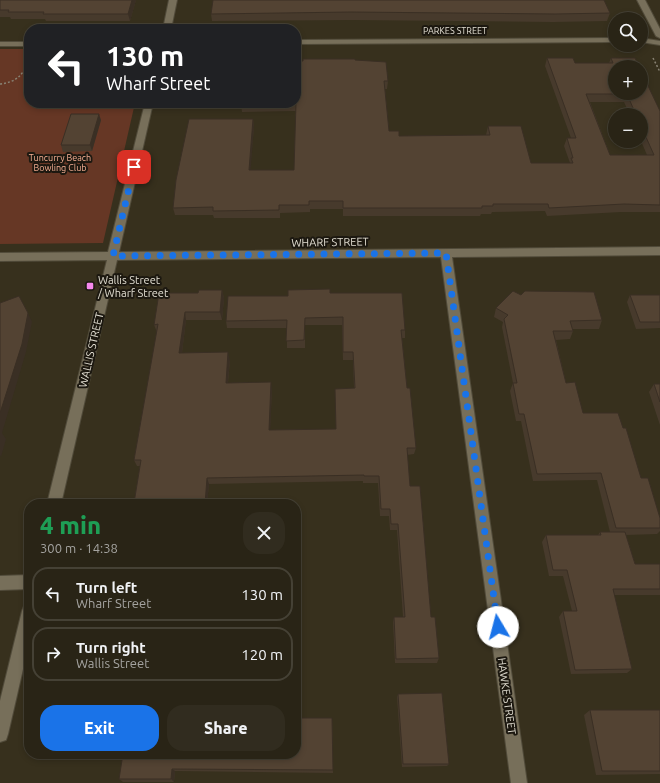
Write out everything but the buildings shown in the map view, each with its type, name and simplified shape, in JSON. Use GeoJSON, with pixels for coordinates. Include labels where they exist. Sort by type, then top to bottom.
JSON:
{"type":"FeatureCollection","features":[{"type":"Feature","properties":{"kind":"street"},"geometry":{"type":"LineString","coordinates":[[168,24],[173,0]]}},
{"type":"Feature","properties":{"kind":"street"},"geometry":{"type":"LineString","coordinates":[[641,0],[660,36]]}},
{"type":"Feature","properties":{"kind":"street","name":"PARKES STREET"},"geometry":{"type":"LineString","coordinates":[[301,42],[608,40]]}},
{"type":"Feature","properties":{"kind":"street"},"geometry":{"type":"LineString","coordinates":[[648,41],[660,42]]}},
{"type":"Feature","properties":{"kind":"street"},"geometry":{"type":"LineString","coordinates":[[0,44],[24,44]]}},
{"type":"Feature","properties":{"kind":"street","name":"WALLIS STREET"},"geometry":{"type":"LineString","coordinates":[[55,499],[148,108]]}},
{"type":"Feature","properties":{"kind":"street","name":"WHARF STREET"},"geometry":{"type":"LineString","coordinates":[[0,257],[660,251]]}},
{"type":"Feature","properties":{"kind":"street","name":"HAWKE STREET"},"geometry":{"type":"LineString","coordinates":[[446,253],[519,783]]}},
{"type":"Feature","properties":{"kind":"street"},"geometry":{"type":"LineString","coordinates":[[0,583],[24,582]]}},
{"type":"Feature","properties":{"kind":"street"},"geometry":{"type":"LineString","coordinates":[[0,734],[24,632]]}},
{"type":"Feature","properties":{"kind":"path"},"geometry":{"type":"LineString","coordinates":[[653,58],[660,72]]}},
{"type":"Feature","properties":{"kind":"path"},"geometry":{"type":"LineString","coordinates":[[0,84],[10,84],[22,77],[24,72]]}},
{"type":"Feature","properties":{"kind":"green space","name":"Tuncurry Beach Bowling Club"},"geometry":{"type":"Polygon","coordinates":[[[0,49],[24,49],[24,108],[134,108],[103,243],[0,244],[0,49]]]}},
{"type":"Feature","properties":{"kind":"place","name":"Wallis Street / Wharf Street"},"geometry":{"type":"Point","coordinates":[90,286]}},
{"type":"Feature","properties":{"kind":"route"},"geometry":{"type":"LineString","coordinates":[[134,167],[113,256],[446,253],[498,627]]}}]}
